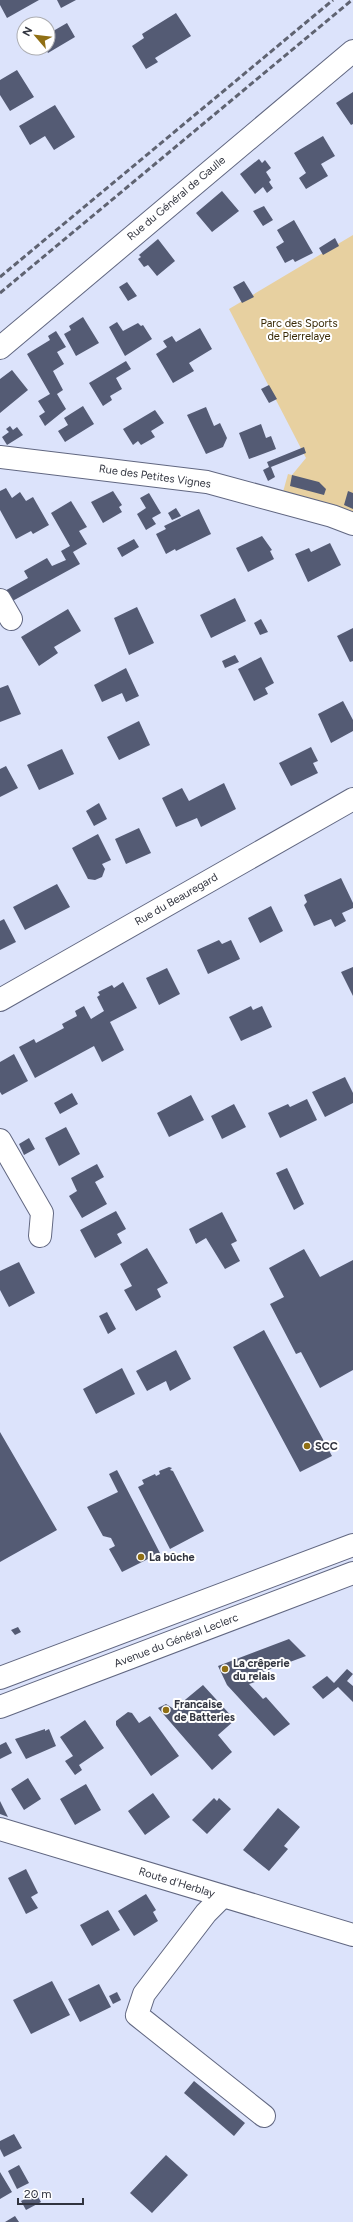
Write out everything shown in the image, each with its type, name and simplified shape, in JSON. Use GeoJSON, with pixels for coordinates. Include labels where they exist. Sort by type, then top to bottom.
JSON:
{"type":"FeatureCollection","features":[{"type":"Feature","properties":{"kind":"street","name":"Rue du Général de Gaulle"},"geometry":{"type":"LineString","coordinates":[[0,348],[353,51]]}},
{"type":"Feature","properties":{"kind":"street","name":"Rue des Petites Vignes"},"geometry":{"type":"LineString","coordinates":[[0,457],[207,482],[332,516],[353,524]]}},
{"type":"Feature","properties":{"kind":"street"},"geometry":{"type":"LineString","coordinates":[[0,600],[11,619]]}},
{"type":"Feature","properties":{"kind":"street","name":"Rue du Beauregard"},"geometry":{"type":"LineString","coordinates":[[0,1000],[353,799]]}},
{"type":"Feature","properties":{"kind":"street"},"geometry":{"type":"LineString","coordinates":[[0,1140],[42,1212],[40,1236]]}},
{"type":"Feature","properties":{"kind":"street"},"geometry":{"type":"LineString","coordinates":[[0,1678],[353,1545]]}},
{"type":"Feature","properties":{"kind":"street","name":"Avenue du Général Leclerc"},"geometry":{"type":"LineString","coordinates":[[0,1707],[353,1573]]}},
{"type":"Feature","properties":{"kind":"street","name":"Route d'Herblay"},"geometry":{"type":"LineString","coordinates":[[0,1829],[353,1935]]}},
{"type":"Feature","properties":{"kind":"street"},"geometry":{"type":"LineString","coordinates":[[223,1896],[206,1913],[144,1994],[137,2015],[264,2116]]}},
{"type":"Feature","properties":{"kind":"green space","name":"Parc des Sports de Pierrelaye"},"geometry":{"type":"Polygon","coordinates":[[[353,235],[353,514],[283,492],[288,474],[292,475],[306,458],[229,309],[353,235]]]}},
{"type":"Feature","properties":{"kind":"building"},"geometry":{"type":"Polygon","coordinates":[[[0,0],[39,0],[7,18],[0,5],[0,0]]]}},
{"type":"Feature","properties":{"kind":"building"},"geometry":{"type":"Polygon","coordinates":[[[57,0],[76,0],[61,8],[57,0]]]}},
{"type":"Feature","properties":{"kind":"building"},"geometry":{"type":"Polygon","coordinates":[[[176,13],[191,36],[155,58],[158,62],[146,69],[132,46],[144,38],[142,34],[176,13]]]}},
{"type":"Feature","properties":{"kind":"building"},"geometry":{"type":"Polygon","coordinates":[[[67,23],[75,37],[56,48],[56,29],[67,23]]]}},
{"type":"Feature","properties":{"kind":"building"},"geometry":{"type":"Polygon","coordinates":[[[17,70],[34,97],[10,111],[0,95],[0,80],[17,70]]]}},
{"type":"Feature","properties":{"kind":"building"},"geometry":{"type":"Polygon","coordinates":[[[353,92],[353,124],[351,125],[336,103],[353,92]]]}},
{"type":"Feature","properties":{"kind":"building"},"geometry":{"type":"Polygon","coordinates":[[[55,105],[75,137],[54,150],[45,136],[30,145],[19,126],[55,105]]]}},
{"type":"Feature","properties":{"kind":"building"},"geometry":{"type":"Polygon","coordinates":[[[323,136],[335,156],[321,164],[328,176],[306,189],[299,178],[306,173],[294,153],[323,136]]]}},
{"type":"Feature","properties":{"kind":"building"},"geometry":{"type":"Polygon","coordinates":[[[259,159],[262,163],[265,160],[271,168],[266,172],[271,180],[269,182],[273,188],[267,193],[263,187],[255,194],[240,174],[259,159]]]}},
{"type":"Feature","properties":{"kind":"building"},"geometry":{"type":"Polygon","coordinates":[[[222,191],[239,211],[212,232],[196,213],[222,191]]]}},
{"type":"Feature","properties":{"kind":"building"},"geometry":{"type":"Polygon","coordinates":[[[264,206],[273,220],[263,226],[253,211],[264,206]]]}},
{"type":"Feature","properties":{"kind":"building"},"geometry":{"type":"Polygon","coordinates":[[[294,220],[313,253],[295,262],[293,259],[285,263],[276,247],[284,242],[277,230],[294,220]]]}},
{"type":"Feature","properties":{"kind":"building"},"geometry":{"type":"Polygon","coordinates":[[[335,238],[339,246],[323,255],[319,248],[335,238]]]}},
{"type":"Feature","properties":{"kind":"building"},"geometry":{"type":"Polygon","coordinates":[[[158,239],[175,261],[157,276],[148,265],[144,267],[138,259],[141,257],[139,255],[158,239]]]}},
{"type":"Feature","properties":{"kind":"building"},"geometry":{"type":"Polygon","coordinates":[[[244,281],[254,297],[242,303],[233,287],[244,281]]]}},
{"type":"Feature","properties":{"kind":"building"},"geometry":{"type":"Polygon","coordinates":[[[127,282],[137,296],[128,301],[119,287],[127,282]]]}},
{"type":"Feature","properties":{"kind":"building"},"geometry":{"type":"Polygon","coordinates":[[[83,317],[99,343],[76,356],[64,334],[71,330],[69,326],[83,317]]]}},
{"type":"Feature","properties":{"kind":"building"},"geometry":{"type":"Polygon","coordinates":[[[117,322],[123,331],[138,323],[141,326],[143,325],[152,339],[125,356],[109,327],[117,322]]]}},
{"type":"Feature","properties":{"kind":"building"},"geometry":{"type":"Polygon","coordinates":[[[200,328],[212,349],[189,363],[194,371],[173,383],[156,354],[167,347],[163,341],[172,336],[176,342],[200,328]]]}},
{"type":"Feature","properties":{"kind":"building"},"geometry":{"type":"Polygon","coordinates":[[[56,331],[66,347],[57,352],[64,364],[53,371],[63,390],[57,394],[66,409],[45,426],[39,416],[45,412],[38,401],[50,394],[27,354],[50,340],[48,336],[56,331]]]}},
{"type":"Feature","properties":{"kind":"building"},"geometry":{"type":"Polygon","coordinates":[[[126,361],[131,369],[116,378],[122,389],[110,396],[112,400],[103,406],[89,383],[126,361]]]}},
{"type":"Feature","properties":{"kind":"building"},"geometry":{"type":"Polygon","coordinates":[[[12,370],[28,390],[0,413],[0,379],[12,370]]]}},
{"type":"Feature","properties":{"kind":"building"},"geometry":{"type":"Polygon","coordinates":[[[269,385],[277,399],[269,403],[261,389],[269,385]]]}},
{"type":"Feature","properties":{"kind":"building"},"geometry":{"type":"Polygon","coordinates":[[[83,406],[94,424],[65,442],[58,431],[68,425],[64,418],[83,406]]]}},
{"type":"Feature","properties":{"kind":"building"},"geometry":{"type":"Polygon","coordinates":[[[206,407],[214,426],[220,423],[227,438],[223,447],[206,454],[187,415],[206,407]]]}},
{"type":"Feature","properties":{"kind":"building"},"geometry":{"type":"Polygon","coordinates":[[[155,410],[164,423],[151,431],[155,437],[141,445],[138,441],[133,445],[123,429],[155,410]]]}},
{"type":"Feature","properties":{"kind":"building"},"geometry":{"type":"Polygon","coordinates":[[[261,424],[266,438],[271,436],[276,449],[249,459],[239,433],[261,424]]]}},
{"type":"Feature","properties":{"kind":"building"},"geometry":{"type":"Polygon","coordinates":[[[10,426],[13,430],[17,427],[23,435],[7,445],[2,437],[9,432],[6,429],[10,426]]]}},
{"type":"Feature","properties":{"kind":"building"},"geometry":{"type":"Polygon","coordinates":[[[304,447],[306,453],[271,467],[275,477],[268,481],[263,470],[269,467],[267,462],[304,447]]]}},
{"type":"Feature","properties":{"kind":"building"},"geometry":{"type":"Polygon","coordinates":[[[292,475],[319,482],[326,489],[324,495],[290,486],[292,475]]]}},
{"type":"Feature","properties":{"kind":"building"},"geometry":{"type":"Polygon","coordinates":[[[6,488],[12,498],[20,492],[26,501],[33,497],[49,525],[33,534],[31,531],[16,539],[0,510],[0,491],[6,488]]]}},
{"type":"Feature","properties":{"kind":"building"},"geometry":{"type":"Polygon","coordinates":[[[113,491],[122,505],[119,507],[122,512],[103,523],[91,502],[113,491]]]}},
{"type":"Feature","properties":{"kind":"building"},"geometry":{"type":"Polygon","coordinates":[[[348,491],[353,493],[353,509],[344,505],[348,491]]]}},
{"type":"Feature","properties":{"kind":"building"},"geometry":{"type":"Polygon","coordinates":[[[149,493],[161,513],[152,518],[156,524],[146,530],[137,514],[146,508],[140,498],[149,493]]]}},
{"type":"Feature","properties":{"kind":"building"},"geometry":{"type":"Polygon","coordinates":[[[71,501],[87,527],[79,531],[87,544],[73,552],[80,564],[7,604],[1,593],[28,578],[24,571],[47,558],[52,566],[66,560],[61,551],[70,546],[51,513],[71,501]]]}},
{"type":"Feature","properties":{"kind":"building"},"geometry":{"type":"Polygon","coordinates":[[[176,508],[181,516],[172,520],[168,513],[176,508]]]}},
{"type":"Feature","properties":{"kind":"building"},"geometry":{"type":"Polygon","coordinates":[[[199,509],[211,534],[176,551],[175,549],[166,554],[156,534],[166,529],[164,526],[199,509]]]}},
{"type":"Feature","properties":{"kind":"building"},"geometry":{"type":"Polygon","coordinates":[[[262,536],[272,550],[270,551],[274,559],[248,572],[236,548],[262,536]]]}},
{"type":"Feature","properties":{"kind":"building"},"geometry":{"type":"Polygon","coordinates":[[[134,539],[139,547],[122,557],[117,548],[134,539]]]}},
{"type":"Feature","properties":{"kind":"building"},"geometry":{"type":"Polygon","coordinates":[[[330,543],[341,565],[308,582],[295,554],[309,548],[311,552],[330,543]]]}},
{"type":"Feature","properties":{"kind":"building"},"geometry":{"type":"Polygon","coordinates":[[[235,598],[246,621],[211,638],[200,615],[235,598]]]}},
{"type":"Feature","properties":{"kind":"building"},"geometry":{"type":"Polygon","coordinates":[[[137,607],[154,643],[129,655],[114,618],[137,607]]]}},
{"type":"Feature","properties":{"kind":"building"},"geometry":{"type":"Polygon","coordinates":[[[68,609],[81,631],[54,647],[58,653],[39,666],[21,637],[68,609]]]}},
{"type":"Feature","properties":{"kind":"building"},"geometry":{"type":"Polygon","coordinates":[[[261,619],[268,632],[260,635],[254,623],[261,619]]]}},
{"type":"Feature","properties":{"kind":"building"},"geometry":{"type":"Polygon","coordinates":[[[353,628],[353,661],[350,662],[337,636],[353,628]]]}},
{"type":"Feature","properties":{"kind":"building"},"geometry":{"type":"Polygon","coordinates":[[[235,655],[239,662],[225,668],[222,661],[235,655]]]}},
{"type":"Feature","properties":{"kind":"building"},"geometry":{"type":"Polygon","coordinates":[[[261,657],[274,683],[265,688],[268,694],[254,701],[238,669],[261,657]]]}},
{"type":"Feature","properties":{"kind":"building"},"geometry":{"type":"Polygon","coordinates":[[[126,668],[139,696],[126,702],[122,693],[102,702],[94,685],[126,668]]]}},
{"type":"Feature","properties":{"kind":"building"},"geometry":{"type":"Polygon","coordinates":[[[8,685],[21,714],[0,722],[0,688],[8,685]]]}},
{"type":"Feature","properties":{"kind":"building"},"geometry":{"type":"Polygon","coordinates":[[[343,701],[353,720],[353,731],[331,743],[318,714],[343,701]]]}},
{"type":"Feature","properties":{"kind":"building"},"geometry":{"type":"Polygon","coordinates":[[[139,721],[150,745],[119,760],[107,737],[139,721]]]}},
{"type":"Feature","properties":{"kind":"building"},"geometry":{"type":"Polygon","coordinates":[[[311,747],[318,761],[313,763],[318,773],[291,786],[279,763],[311,747]]]}},
{"type":"Feature","properties":{"kind":"building"},"geometry":{"type":"Polygon","coordinates":[[[62,749],[74,774],[39,790],[27,765],[62,749]]]}},
{"type":"Feature","properties":{"kind":"building"},"geometry":{"type":"Polygon","coordinates":[[[6,766],[18,788],[0,797],[0,769],[6,766]]]}},
{"type":"Feature","properties":{"kind":"building"},"geometry":{"type":"Polygon","coordinates":[[[224,783],[236,809],[201,827],[197,818],[176,827],[162,798],[182,788],[189,801],[224,783]]]}},
{"type":"Feature","properties":{"kind":"building"},"geometry":{"type":"Polygon","coordinates":[[[99,803],[107,819],[94,826],[86,811],[99,803]]]}},
{"type":"Feature","properties":{"kind":"building"},"geometry":{"type":"Polygon","coordinates":[[[139,828],[151,853],[126,864],[115,839],[139,828]]]}},
{"type":"Feature","properties":{"kind":"building"},"geometry":{"type":"Polygon","coordinates":[[[98,834],[111,860],[102,864],[105,869],[102,877],[95,880],[88,879],[72,848],[98,834]]]}},
{"type":"Feature","properties":{"kind":"building"},"geometry":{"type":"Polygon","coordinates":[[[341,878],[353,903],[353,908],[342,913],[346,921],[335,927],[331,919],[314,926],[304,905],[307,902],[304,895],[341,878]]]}},
{"type":"Feature","properties":{"kind":"building"},"geometry":{"type":"Polygon","coordinates":[[[57,884],[70,907],[25,930],[13,907],[57,884]]]}},
{"type":"Feature","properties":{"kind":"building"},"geometry":{"type":"Polygon","coordinates":[[[271,906],[283,931],[260,943],[248,918],[271,906]]]}},
{"type":"Feature","properties":{"kind":"building"},"geometry":{"type":"Polygon","coordinates":[[[4,919],[16,942],[0,950],[0,921],[4,919]]]}},
{"type":"Feature","properties":{"kind":"building"},"geometry":{"type":"Polygon","coordinates":[[[219,940],[222,944],[231,940],[240,959],[208,974],[197,950],[219,940]]]}},
{"type":"Feature","properties":{"kind":"building"},"geometry":{"type":"Polygon","coordinates":[[[353,967],[353,996],[341,972],[353,967]]]}},
{"type":"Feature","properties":{"kind":"building"},"geometry":{"type":"Polygon","coordinates":[[[167,968],[180,994],[159,1005],[146,978],[167,968]]]}},
{"type":"Feature","properties":{"kind":"building"},"geometry":{"type":"Polygon","coordinates":[[[123,982],[137,1008],[110,1022],[124,1050],[102,1062],[94,1046],[35,1078],[19,1047],[34,1039],[36,1043],[64,1028],[62,1024],[77,1016],[75,1011],[84,1006],[91,1019],[104,1011],[97,997],[100,995],[98,992],[112,985],[114,988],[123,982]]]}},
{"type":"Feature","properties":{"kind":"building"},"geometry":{"type":"Polygon","coordinates":[[[251,1006],[253,1010],[262,1006],[272,1027],[241,1041],[229,1017],[251,1006]]]}},
{"type":"Feature","properties":{"kind":"building"},"geometry":{"type":"Polygon","coordinates":[[[14,1054],[28,1081],[2,1095],[0,1092],[0,1062],[14,1054]]]}},
{"type":"Feature","properties":{"kind":"building"},"geometry":{"type":"Polygon","coordinates":[[[345,1077],[353,1093],[353,1103],[325,1117],[312,1092],[345,1077]]]}},
{"type":"Feature","properties":{"kind":"building"},"geometry":{"type":"Polygon","coordinates":[[[72,1093],[78,1104],[60,1114],[54,1103],[72,1093]]]}},
{"type":"Feature","properties":{"kind":"building"},"geometry":{"type":"Polygon","coordinates":[[[191,1095],[204,1120],[169,1137],[157,1113],[191,1095]]]}},
{"type":"Feature","properties":{"kind":"building"},"geometry":{"type":"Polygon","coordinates":[[[307,1099],[317,1120],[280,1138],[268,1113],[288,1104],[290,1107],[307,1099]]]}},
{"type":"Feature","properties":{"kind":"building"},"geometry":{"type":"Polygon","coordinates":[[[234,1104],[246,1127],[222,1139],[211,1116],[234,1104]]]}},
{"type":"Feature","properties":{"kind":"building"},"geometry":{"type":"Polygon","coordinates":[[[66,1127],[80,1154],[59,1166],[45,1138],[66,1127]]]}},
{"type":"Feature","properties":{"kind":"building"},"geometry":{"type":"Polygon","coordinates":[[[29,1138],[35,1149],[24,1155],[19,1144],[29,1138]]]}},
{"type":"Feature","properties":{"kind":"building"},"geometry":{"type":"Polygon","coordinates":[[[97,1164],[104,1177],[95,1182],[107,1204],[82,1218],[69,1196],[77,1191],[71,1178],[97,1164]]]}},
{"type":"Feature","properties":{"kind":"building"},"geometry":{"type":"Polygon","coordinates":[[[287,1168],[304,1204],[294,1210],[276,1173],[287,1168]]]}},
{"type":"Feature","properties":{"kind":"building"},"geometry":{"type":"Polygon","coordinates":[[[116,1211],[126,1229],[117,1234],[122,1243],[95,1258],[80,1230],[116,1211]]]}},
{"type":"Feature","properties":{"kind":"building"},"geometry":{"type":"Polygon","coordinates":[[[222,1212],[237,1241],[231,1244],[240,1261],[225,1269],[206,1238],[196,1244],[189,1229],[222,1212]]]}},
{"type":"Feature","properties":{"kind":"building"},"geometry":{"type":"Polygon","coordinates":[[[147,1248],[168,1283],[157,1289],[161,1297],[136,1311],[124,1290],[132,1286],[120,1264],[147,1248]]]}},
{"type":"Feature","properties":{"kind":"building"},"geometry":{"type":"Polygon","coordinates":[[[304,1249],[320,1277],[353,1260],[353,1370],[320,1388],[301,1352],[296,1354],[270,1304],[284,1297],[269,1268],[304,1249]]]}},
{"type":"Feature","properties":{"kind":"building"},"geometry":{"type":"Polygon","coordinates":[[[19,1262],[35,1293],[9,1307],[0,1290],[0,1271],[19,1262]]]}},
{"type":"Feature","properties":{"kind":"building"},"geometry":{"type":"Polygon","coordinates":[[[107,1312],[116,1329],[108,1334],[99,1316],[107,1312]]]}},
{"type":"Feature","properties":{"kind":"building"},"geometry":{"type":"Polygon","coordinates":[[[264,1330],[332,1456],[300,1472],[233,1347],[264,1330]]]}},
{"type":"Feature","properties":{"kind":"building"},"geometry":{"type":"Polygon","coordinates":[[[176,1350],[191,1379],[170,1391],[166,1381],[147,1391],[136,1371],[176,1350]]]}},
{"type":"Feature","properties":{"kind":"building"},"geometry":{"type":"Polygon","coordinates":[[[122,1368],[135,1394],[96,1414],[83,1389],[122,1368]]]}},
{"type":"Feature","properties":{"kind":"building"},"geometry":{"type":"Polygon","coordinates":[[[0,1432],[57,1530],[0,1562],[0,1432]]]}},
{"type":"Feature","properties":{"kind":"building"},"geometry":{"type":"Polygon","coordinates":[[[169,1467],[172,1468],[170,1470],[173,1471],[204,1531],[170,1549],[138,1487],[144,1484],[142,1480],[155,1474],[156,1476],[160,1474],[159,1471],[169,1467]]]}},
{"type":"Feature","properties":{"kind":"building"},"geometry":{"type":"Polygon","coordinates":[[[117,1470],[160,1553],[122,1572],[109,1549],[115,1546],[111,1538],[103,1536],[87,1507],[118,1492],[109,1474],[117,1470]]]}},
{"type":"Feature","properties":{"kind":"building"},"geometry":{"type":"Polygon","coordinates":[[[18,1627],[21,1632],[15,1635],[11,1630],[18,1627]]]}},
{"type":"Feature","properties":{"kind":"building"},"geometry":{"type":"Polygon","coordinates":[[[289,1639],[306,1656],[252,1676],[255,1682],[249,1684],[263,1699],[266,1697],[290,1724],[274,1736],[227,1685],[218,1666],[289,1639]]]}},
{"type":"Feature","properties":{"kind":"building"},"geometry":{"type":"Polygon","coordinates":[[[347,1669],[353,1674],[347,1681],[353,1686],[353,1702],[338,1687],[323,1699],[312,1687],[327,1676],[334,1683],[347,1669]]]}},
{"type":"Feature","properties":{"kind":"building"},"geometry":{"type":"Polygon","coordinates":[[[203,1685],[235,1720],[218,1735],[232,1752],[212,1770],[158,1708],[166,1704],[174,1709],[203,1685]]]}},
{"type":"Feature","properties":{"kind":"building"},"geometry":{"type":"Polygon","coordinates":[[[128,1712],[132,1713],[139,1723],[150,1716],[179,1756],[151,1776],[116,1725],[116,1721],[128,1712]]]}},
{"type":"Feature","properties":{"kind":"building"},"geometry":{"type":"Polygon","coordinates":[[[85,1720],[104,1748],[79,1765],[82,1770],[75,1775],[65,1761],[73,1756],[60,1737],[85,1720]]]}},
{"type":"Feature","properties":{"kind":"building"},"geometry":{"type":"Polygon","coordinates":[[[45,1729],[45,1731],[49,1729],[56,1746],[26,1759],[15,1739],[45,1729]]]}},
{"type":"Feature","properties":{"kind":"building"},"geometry":{"type":"Polygon","coordinates":[[[6,1742],[12,1753],[0,1759],[0,1745],[6,1742]]]}},
{"type":"Feature","properties":{"kind":"building"},"geometry":{"type":"Polygon","coordinates":[[[28,1778],[41,1799],[24,1810],[11,1789],[28,1778]]]}},
{"type":"Feature","properties":{"kind":"building"},"geometry":{"type":"Polygon","coordinates":[[[86,1784],[101,1810],[75,1825],[60,1799],[86,1784]]]}},
{"type":"Feature","properties":{"kind":"building"},"geometry":{"type":"Polygon","coordinates":[[[153,1793],[170,1817],[145,1835],[128,1811],[153,1793]]]}},
{"type":"Feature","properties":{"kind":"building"},"geometry":{"type":"Polygon","coordinates":[[[214,1798],[217,1801],[219,1798],[231,1809],[207,1834],[192,1820],[214,1798]]]}},
{"type":"Feature","properties":{"kind":"building"},"geometry":{"type":"Polygon","coordinates":[[[0,1801],[8,1817],[0,1814],[0,1801]]]}},
{"type":"Feature","properties":{"kind":"building"},"geometry":{"type":"Polygon","coordinates":[[[278,1808],[300,1827],[284,1846],[288,1849],[269,1871],[243,1850],[278,1808]]]}},
{"type":"Feature","properties":{"kind":"building"},"geometry":{"type":"Polygon","coordinates":[[[26,1869],[38,1893],[31,1897],[38,1908],[26,1914],[8,1878],[26,1869]]]}},
{"type":"Feature","properties":{"kind":"building"},"geometry":{"type":"Polygon","coordinates":[[[146,1894],[156,1910],[153,1912],[158,1921],[134,1936],[118,1911],[146,1894]]]}},
{"type":"Feature","properties":{"kind":"building"},"geometry":{"type":"Polygon","coordinates":[[[108,1910],[120,1930],[92,1946],[80,1925],[108,1910]]]}},
{"type":"Feature","properties":{"kind":"building"},"geometry":{"type":"Polygon","coordinates":[[[52,1981],[70,2015],[31,2034],[13,2000],[52,1981]]]}},
{"type":"Feature","properties":{"kind":"building"},"geometry":{"type":"Polygon","coordinates":[[[99,1984],[111,2007],[80,2022],[68,1999],[99,1984]]]}},
{"type":"Feature","properties":{"kind":"building"},"geometry":{"type":"Polygon","coordinates":[[[117,1992],[121,2000],[113,2004],[109,1996],[117,1992]]]}},
{"type":"Feature","properties":{"kind":"building"},"geometry":{"type":"Polygon","coordinates":[[[194,2081],[245,2123],[234,2136],[184,2093],[194,2081]]]}},
{"type":"Feature","properties":{"kind":"building"},"geometry":{"type":"Polygon","coordinates":[[[14,2134],[22,2148],[4,2157],[0,2149],[0,2141],[14,2134]]]}},
{"type":"Feature","properties":{"kind":"building"},"geometry":{"type":"Polygon","coordinates":[[[166,2155],[188,2175],[152,2213],[130,2193],[166,2155]]]}},
{"type":"Feature","properties":{"kind":"building"},"geometry":{"type":"Polygon","coordinates":[[[19,2165],[29,2183],[17,2189],[8,2171],[19,2165]]]}},
{"type":"Feature","properties":{"kind":"building"},"geometry":{"type":"Polygon","coordinates":[[[0,2172],[12,2192],[0,2199],[0,2172]]]}},
{"type":"Feature","properties":{"kind":"building"},"geometry":{"type":"Polygon","coordinates":[[[36,2193],[41,2202],[26,2210],[21,2201],[36,2193]]]}},
{"type":"Feature","properties":{"kind":"building"},"geometry":{"type":"Polygon","coordinates":[[[15,2216],[19,2222],[5,2222],[15,2216]]]}},
{"type":"Feature","properties":{"kind":"railway"},"geometry":{"type":"LineString","coordinates":[[0,277],[333,0]]}},
{"type":"Feature","properties":{"kind":"railway"},"geometry":{"type":"LineString","coordinates":[[0,293],[352,0]]}},
{"type":"Feature","properties":{"kind":"place","name":"SCC"},"geometry":{"type":"Point","coordinates":[307,1446]}},
{"type":"Feature","properties":{"kind":"place","name":"La bûche"},"geometry":{"type":"Point","coordinates":[141,1557]}},
{"type":"Feature","properties":{"kind":"place","name":"La crêperie du relais"},"geometry":{"type":"Point","coordinates":[225,1669]}},
{"type":"Feature","properties":{"kind":"place","name":"Francaise de Batteries"},"geometry":{"type":"Point","coordinates":[166,1710]}}]}
